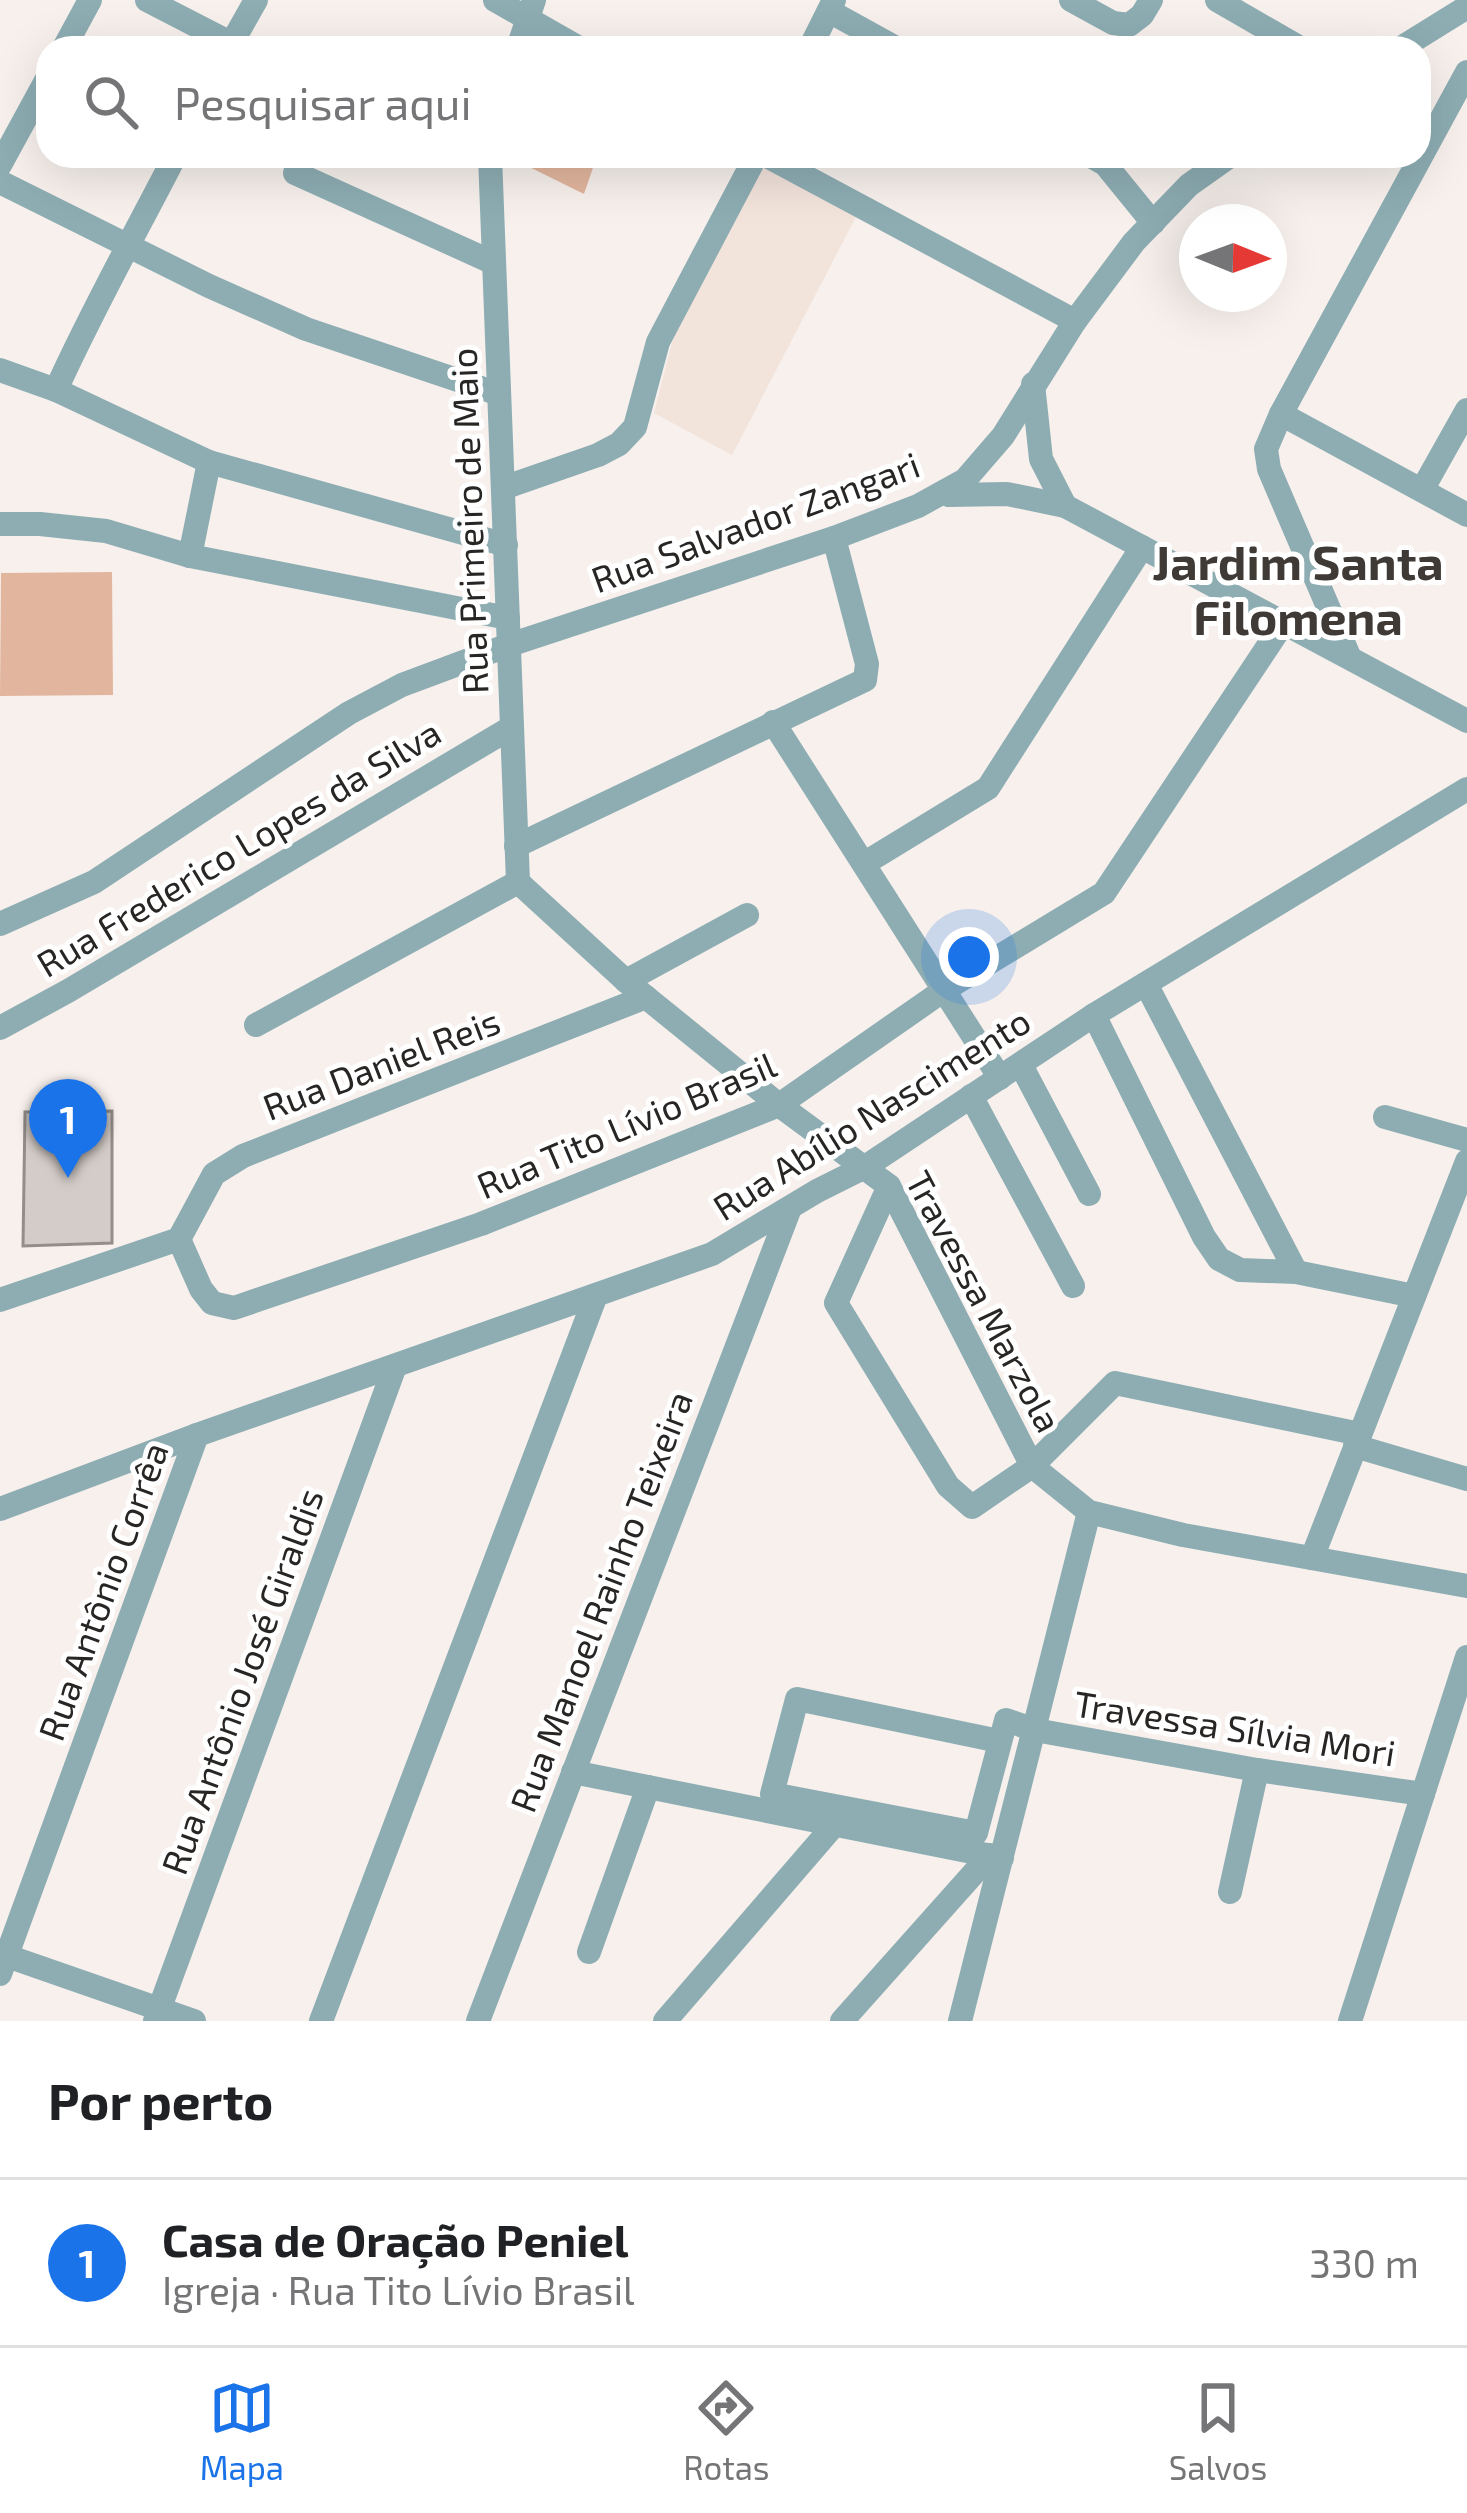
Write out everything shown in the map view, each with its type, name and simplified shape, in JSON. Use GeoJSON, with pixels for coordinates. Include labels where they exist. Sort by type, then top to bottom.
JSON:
{"type":"FeatureCollection","features":[{"type":"Feature","properties":{"kind":"street"},"geometry":{"type":"LineString","coordinates":[[70,36],[90,0]]}},
{"type":"Feature","properties":{"kind":"street"},"geometry":{"type":"LineString","coordinates":[[147,0],[213,36]]}},
{"type":"Feature","properties":{"kind":"street"},"geometry":{"type":"LineString","coordinates":[[238,36],[256,0]]}},
{"type":"Feature","properties":{"kind":"street"},"geometry":{"type":"LineString","coordinates":[[495,0],[530,9],[564,36]]}},
{"type":"Feature","properties":{"kind":"street"},"geometry":{"type":"LineString","coordinates":[[1071,0],[1113,23],[1129,25],[1151,0]]}},
{"type":"Feature","properties":{"kind":"street"},"geometry":{"type":"LineString","coordinates":[[1217,0],[1279,36]]}},
{"type":"Feature","properties":{"kind":"street"},"geometry":{"type":"LineString","coordinates":[[816,36],[831,5],[878,36]]}},
{"type":"Feature","properties":{"kind":"street"},"geometry":{"type":"LineString","coordinates":[[1420,36],[1467,7]]}},
{"type":"Feature","properties":{"kind":"street"},"geometry":{"type":"LineString","coordinates":[[1431,138],[1467,71]]}},
{"type":"Feature","properties":{"kind":"street"},"geometry":{"type":"LineString","coordinates":[[0,164],[36,99]]}},
{"type":"Feature","properties":{"kind":"street"},"geometry":{"type":"LineString","coordinates":[[56,390],[169,168]]}},
{"type":"Feature","properties":{"kind":"street","name":"Rua Primeiro de Maio"},"geometry":{"type":"LineString","coordinates":[[490,168],[518,882]]}},
{"type":"Feature","properties":{"kind":"street"},"geometry":{"type":"LineString","coordinates":[[503,488],[598,455],[619,444],[635,427],[658,342],[750,168]]}},
{"type":"Feature","properties":{"kind":"street"},"geometry":{"type":"LineString","coordinates":[[789,168],[1075,321]]}},
{"type":"Feature","properties":{"kind":"street"},"geometry":{"type":"LineString","coordinates":[[1108,168],[1153,223]]}},
{"type":"Feature","properties":{"kind":"street","name":"Rua Salvador Zangari"},"geometry":{"type":"LineString","coordinates":[[0,920],[94,882],[349,713],[402,685],[834,538],[965,480],[1003,436],[1075,321],[1134,242],[1189,185],[1213,168]]}},
{"type":"Feature","properties":{"kind":"street"},"geometry":{"type":"LineString","coordinates":[[1348,656],[1269,470],[1266,449],[1415,168]]}},
{"type":"Feature","properties":{"kind":"street"},"geometry":{"type":"LineString","coordinates":[[295,173],[494,263]]}},
{"type":"Feature","properties":{"kind":"street"},"geometry":{"type":"LineString","coordinates":[[0,182],[306,329],[500,394]]}},
{"type":"Feature","properties":{"kind":"street"},"geometry":{"type":"LineString","coordinates":[[4,371],[56,390],[209,462],[506,545]]}},
{"type":"Feature","properties":{"kind":"street"},"geometry":{"type":"LineString","coordinates":[[1034,384],[1040,459],[1065,506]]}},
{"type":"Feature","properties":{"kind":"street"},"geometry":{"type":"LineString","coordinates":[[1422,490],[1467,410]]}},
{"type":"Feature","properties":{"kind":"street"},"geometry":{"type":"LineString","coordinates":[[1282,414],[1467,515]]}},
{"type":"Feature","properties":{"kind":"street"},"geometry":{"type":"LineString","coordinates":[[190,556],[209,462]]}},
{"type":"Feature","properties":{"kind":"street"},"geometry":{"type":"LineString","coordinates":[[937,496],[1007,494],[1065,506],[1467,721]]}},
{"type":"Feature","properties":{"kind":"street"},"geometry":{"type":"LineString","coordinates":[[0,524],[106,532],[190,556],[508,618]]}},
{"type":"Feature","properties":{"kind":"street"},"geometry":{"type":"LineString","coordinates":[[516,846],[865,680],[867,664],[834,538]]}},
{"type":"Feature","properties":{"kind":"street"},"geometry":{"type":"LineString","coordinates":[[865,863],[988,788],[1142,547]]}},
{"type":"Feature","properties":{"kind":"street","name":"Rua Tito Lívio Brasil"},"geometry":{"type":"LineString","coordinates":[[179,1239],[212,1303],[234,1308],[481,1224],[779,1105],[944,990],[1104,893],[1284,622]]}},
{"type":"Feature","properties":{"kind":"street"},"geometry":{"type":"LineString","coordinates":[[773,722],[944,990],[1010,1071],[1089,1194]]}},
{"type":"Feature","properties":{"kind":"street","name":"Rua Frederico Lopes da Silva"},"geometry":{"type":"LineString","coordinates":[[0,1028],[512,727]]}},
{"type":"Feature","properties":{"kind":"street","name":"Rua Abílio Nascimento"},"geometry":{"type":"LineString","coordinates":[[2,1513],[197,1436],[712,1254],[865,1167],[1094,1015],[1467,789]]}},
{"type":"Feature","properties":{"kind":"street"},"geometry":{"type":"LineString","coordinates":[[256,1025],[518,882]]}},
{"type":"Feature","properties":{"kind":"street","name":"Travessa Marzola"},"geometry":{"type":"LineString","coordinates":[[518,882],[636,990],[889,1186],[1033,1466],[1089,1512],[1183,1535],[1467,1586]]}},
{"type":"Feature","properties":{"kind":"street","name":"Rua Daniel Reis"},"geometry":{"type":"LineString","coordinates":[[179,1239],[214,1174],[243,1156],[636,990],[747,915]]}},
{"type":"Feature","properties":{"kind":"street"},"geometry":{"type":"LineString","coordinates":[[1146,984],[1295,1272]]}},
{"type":"Feature","properties":{"kind":"street"},"geometry":{"type":"LineString","coordinates":[[1094,1015],[1219,1259],[1240,1270],[1295,1272],[1414,1296]]}},
{"type":"Feature","properties":{"kind":"street"},"geometry":{"type":"LineString","coordinates":[[971,1096],[1073,1286]]}},
{"type":"Feature","properties":{"kind":"street"},"geometry":{"type":"LineString","coordinates":[[1385,1117],[1467,1140]]}},
{"type":"Feature","properties":{"kind":"street"},"geometry":{"type":"LineString","coordinates":[[1312,1558],[1467,1161]]}},
{"type":"Feature","properties":{"kind":"street"},"geometry":{"type":"LineString","coordinates":[[889,1186],[836,1303],[948,1486],[972,1507],[1033,1466],[1115,1383],[1358,1440],[1467,1479]]}},
{"type":"Feature","properties":{"kind":"street","name":"Rua Manoel Rainho Teixeira"},"geometry":{"type":"LineString","coordinates":[[478,2021],[790,1208]]}},
{"type":"Feature","properties":{"kind":"street"},"geometry":{"type":"LineString","coordinates":[[0,1300],[179,1239]]}},
{"type":"Feature","properties":{"kind":"street"},"geometry":{"type":"LineString","coordinates":[[321,2021],[596,1295]]}},
{"type":"Feature","properties":{"kind":"street","name":"Rua Antônio José Giraldis"},"geometry":{"type":"LineString","coordinates":[[157,2015],[395,1366]]}},
{"type":"Feature","properties":{"kind":"street","name":"Rua Antônio Corrêa"},"geometry":{"type":"LineString","coordinates":[[4,1965],[197,1436]]}},
{"type":"Feature","properties":{"kind":"street","name":"Travessa Sílvia Mori"},"geometry":{"type":"LineString","coordinates":[[960,2021],[996,1857],[1035,1730],[1089,1512]]}},
{"type":"Feature","properties":{"kind":"street"},"geometry":{"type":"LineString","coordinates":[[1350,2021],[1467,1657]]}},
{"type":"Feature","properties":{"kind":"street"},"geometry":{"type":"LineString","coordinates":[[999,1741],[796,1699],[772,1794],[976,1833],[1006,1720],[1035,1730]]}},
{"type":"Feature","properties":{"kind":"street","name":"Travessa Sílvia Mori"},"geometry":{"type":"LineString","coordinates":[[1035,1730],[1423,1795]]}},
{"type":"Feature","properties":{"kind":"street"},"geometry":{"type":"LineString","coordinates":[[1230,1892],[1257,1770]]}},
{"type":"Feature","properties":{"kind":"street"},"geometry":{"type":"LineString","coordinates":[[573,1772],[996,1857]]}},
{"type":"Feature","properties":{"kind":"street"},"geometry":{"type":"LineString","coordinates":[[589,1952],[648,1787]]}},
{"type":"Feature","properties":{"kind":"street"},"geometry":{"type":"LineString","coordinates":[[665,2021],[835,1825]]}},
{"type":"Feature","properties":{"kind":"street"},"geometry":{"type":"LineString","coordinates":[[842,2021],[996,1857]]}},
{"type":"Feature","properties":{"kind":"street"},"geometry":{"type":"LineString","coordinates":[[4,1965],[157,2015],[194,2021]]}},
{"type":"Feature","properties":{"kind":"shaded area"},"geometry":{"type":"Polygon","coordinates":[[[531,168],[593,168],[584,194],[531,168]]]}},
{"type":"Feature","properties":{"kind":"shaded area"},"geometry":{"type":"Polygon","coordinates":[[[759,168],[784,168],[859,211],[732,455],[654,413],[676,327],[759,168]]]}},
{"type":"Feature","properties":{"kind":"shaded area"},"geometry":{"type":"Polygon","coordinates":[[[112,572],[113,695],[0,696],[1,573],[112,572]]]}},
{"type":"Feature","properties":{"kind":"building"},"geometry":{"type":"Polygon","coordinates":[[[112,1111],[112,1243],[23,1246],[25,1112],[112,1111]]]}},
{"type":"Feature","properties":{"kind":"place","name":"Casa de Oração Peniel"},"geometry":{"type":"Point","coordinates":[68,1178]}},
{"type":"Feature","properties":{"kind":"district","name":"Jardim Santa Filomena"},"geometry":{"type":"Point","coordinates":[1298,588]}}]}
